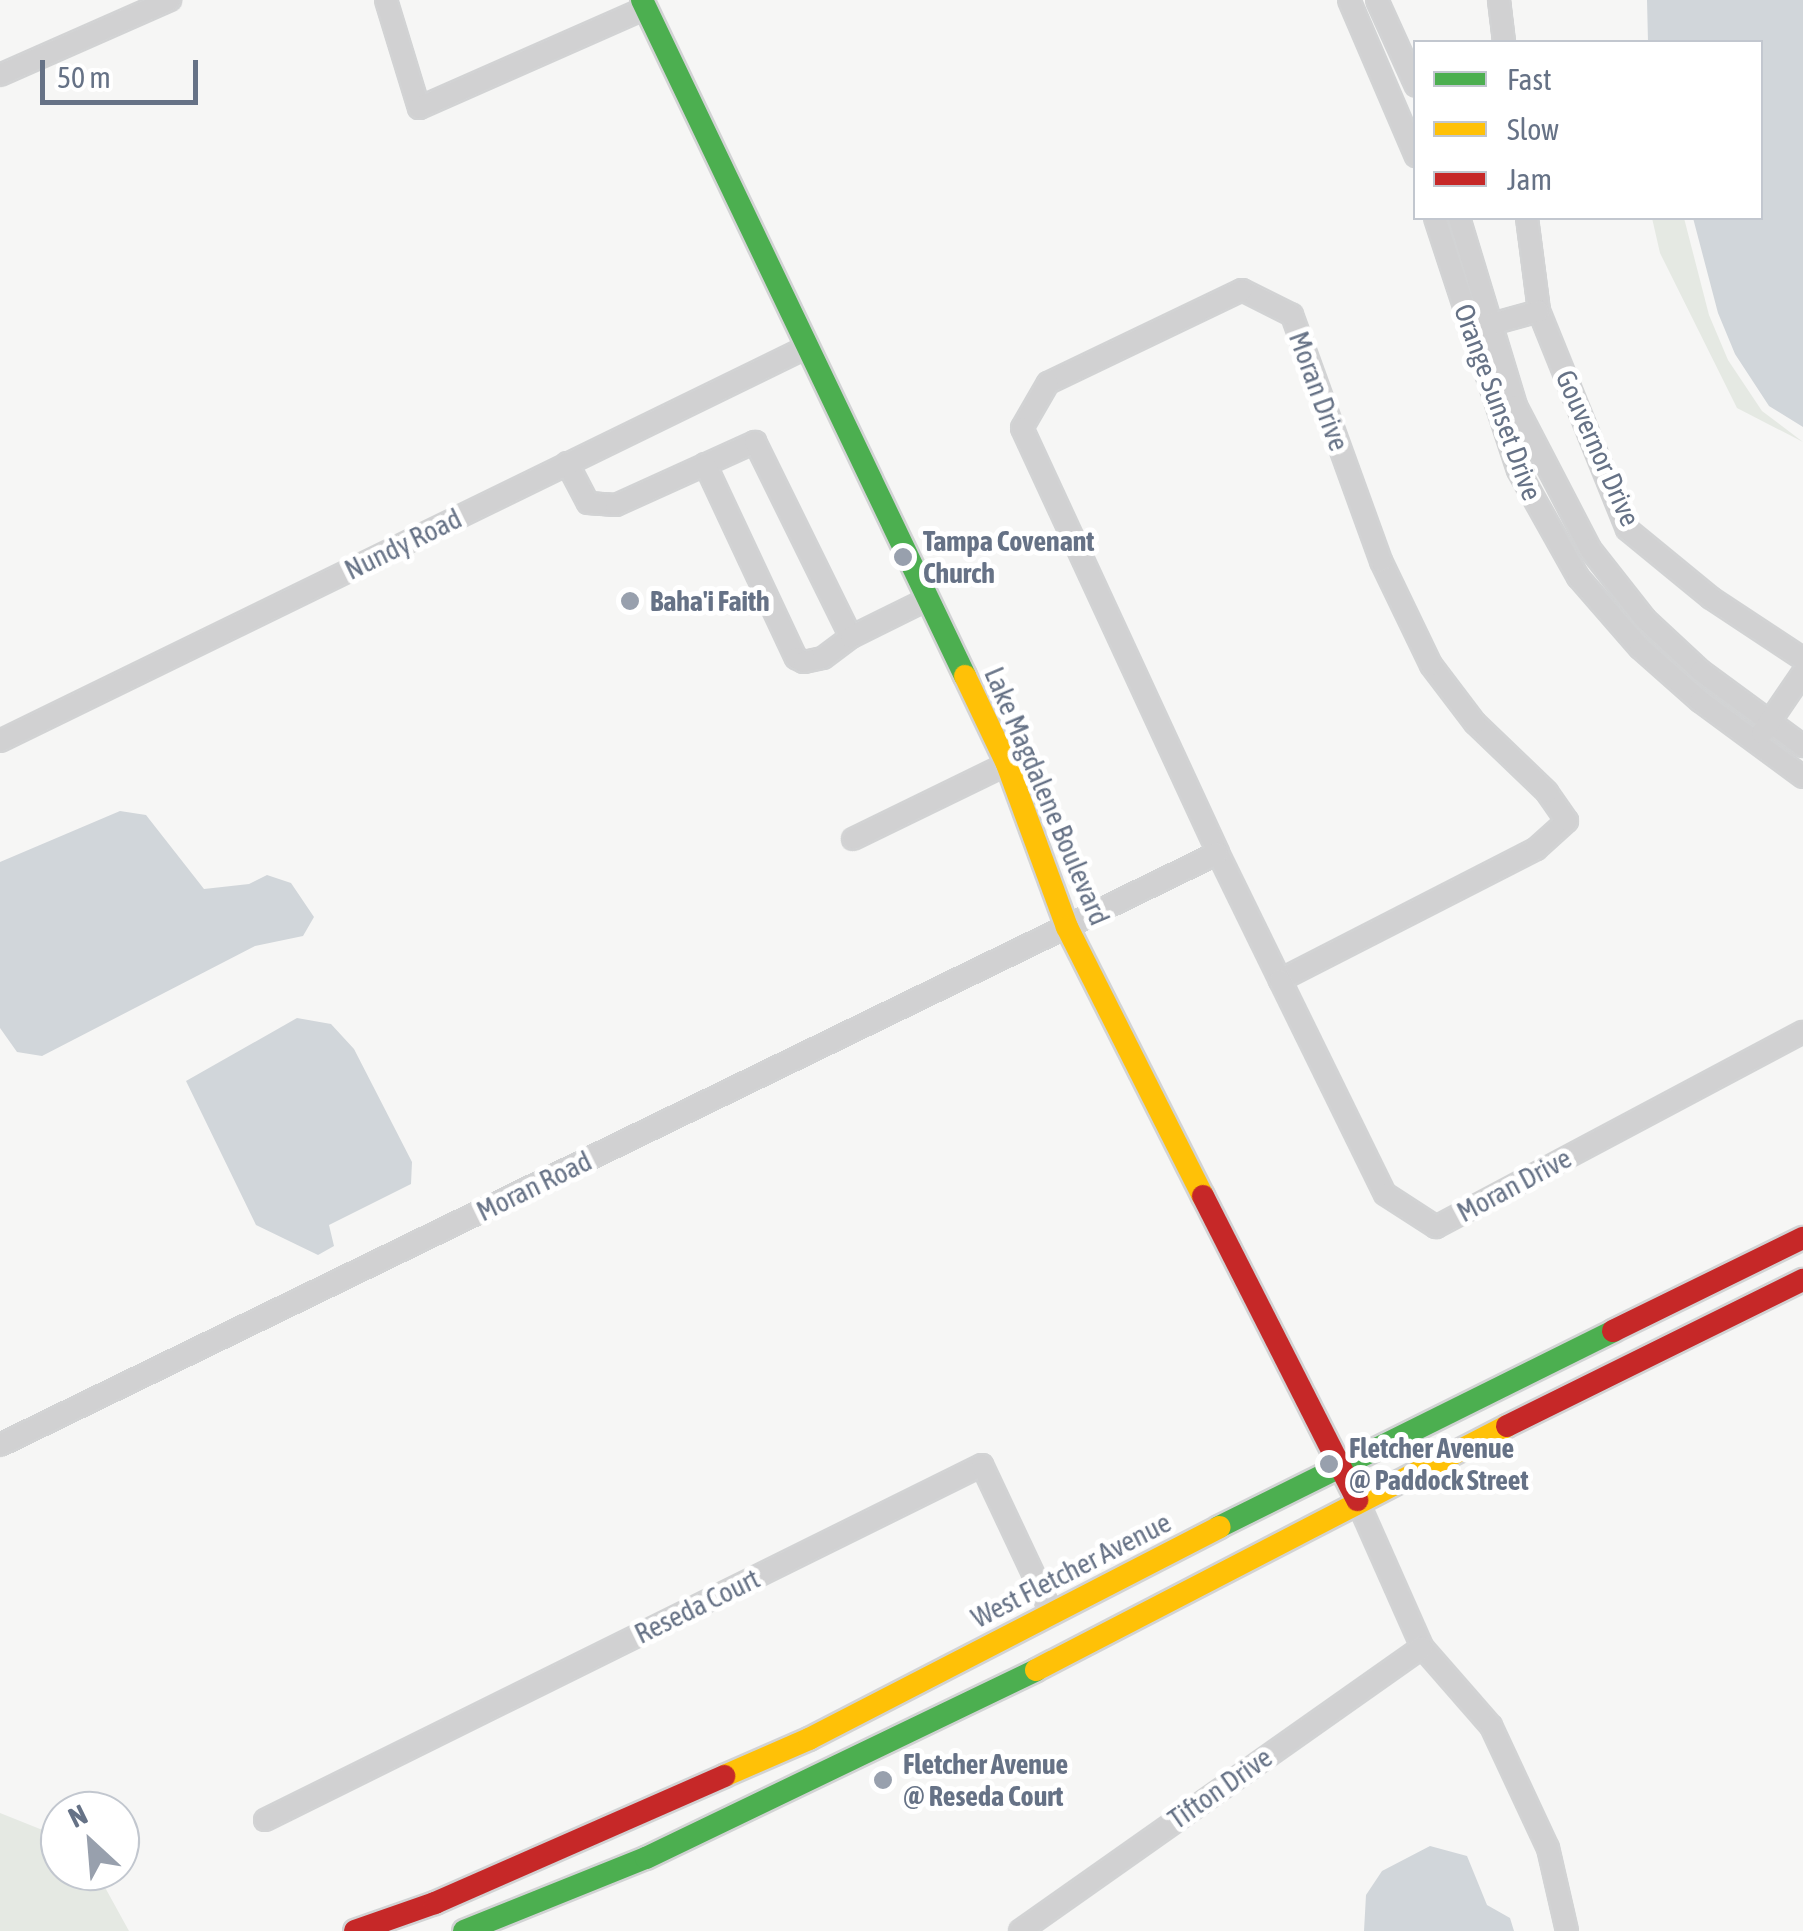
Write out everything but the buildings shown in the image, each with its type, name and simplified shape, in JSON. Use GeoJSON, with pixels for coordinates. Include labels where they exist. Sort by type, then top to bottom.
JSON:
{"type":"FeatureCollection","features":[{"type":"Feature","properties":{"kind":"main road","name":"Lake Magdalene Boulevard"},"geometry":{"type":"LineString","coordinates":[[644,4],[1007,764],[1067,927],[1358,1500]]}},
{"type":"Feature","properties":{"kind":"main road","name":"West Fletcher Avenue"},"geometry":{"type":"LineString","coordinates":[[355,1931],[435,1903],[809,1739],[1340,1464],[1803,1238]]}},
{"type":"Feature","properties":{"kind":"main road"},"geometry":{"type":"LineString","coordinates":[[464,1931],[646,1858],[820,1778],[1032,1672],[1358,1500],[1803,1280]]}},
{"type":"Feature","properties":{"kind":"street"},"geometry":{"type":"LineString","coordinates":[[0,75],[170,0]]}},
{"type":"Feature","properties":{"kind":"street"},"geometry":{"type":"LineString","coordinates":[[386,0],[419,108],[644,4]]}},
{"type":"Feature","properties":{"kind":"street"},"geometry":{"type":"LineString","coordinates":[[1350,0],[1413,149]]}},
{"type":"Feature","properties":{"kind":"street"},"geometry":{"type":"LineString","coordinates":[[1377,0],[1413,79]]}},
{"type":"Feature","properties":{"kind":"street"},"geometry":{"type":"LineString","coordinates":[[1499,0],[1504,40]]}},
{"type":"Feature","properties":{"kind":"street","name":"Orange Sunset Drive"},"geometry":{"type":"LineString","coordinates":[[1435,220],[1516,406],[1590,549],[1645,619],[1701,672],[1803,746]]}},
{"type":"Feature","properties":{"kind":"street","name":"Orange Sunset Drive"},"geometry":{"type":"LineString","coordinates":[[1459,220],[1480,327],[1532,502],[1578,577],[1640,648],[1700,700],[1803,776]]}},
{"type":"Feature","properties":{"kind":"street","name":"Gouvernor Drive"},"geometry":{"type":"LineString","coordinates":[[1527,220],[1540,311],[1626,529],[1711,598],[1803,659]]}},
{"type":"Feature","properties":{"kind":"street","name":"Moran Drive"},"geometry":{"type":"LineString","coordinates":[[1280,980],[1536,849],[1566,821],[1547,792],[1474,723],[1431,665],[1381,562],[1292,315],[1242,290],[1048,383],[1022,428],[1218,853],[1280,980],[1385,1194],[1436,1227],[1803,1032]]}},
{"type":"Feature","properties":{"kind":"street"},"geometry":{"type":"LineString","coordinates":[[1480,327],[1540,311]]}},
{"type":"Feature","properties":{"kind":"street","name":"Nundy Road"},"geometry":{"type":"LineString","coordinates":[[0,741],[807,347]]}},
{"type":"Feature","properties":{"kind":"street"},"geometry":{"type":"LineString","coordinates":[[567,464],[588,503],[616,505],[755,442],[851,637]]}},
{"type":"Feature","properties":{"kind":"street"},"geometry":{"type":"LineString","coordinates":[[706,464],[796,658],[804,662],[823,658],[851,637],[928,599]]}},
{"type":"Feature","properties":{"kind":"street"},"geometry":{"type":"LineString","coordinates":[[1756,741],[1803,673]]}},
{"type":"Feature","properties":{"kind":"street"},"geometry":{"type":"LineString","coordinates":[[854,840],[1007,764]]}},
{"type":"Feature","properties":{"kind":"street","name":"Moran Road"},"geometry":{"type":"LineString","coordinates":[[0,1445],[1218,853]]}},
{"type":"Feature","properties":{"kind":"street","name":"Reseda Court"},"geometry":{"type":"LineString","coordinates":[[265,1820],[982,1465],[1052,1614]]}},
{"type":"Feature","properties":{"kind":"street"},"geometry":{"type":"LineString","coordinates":[[1358,1500],[1422,1647],[1491,1726],[1548,1848],[1567,1931]]}},
{"type":"Feature","properties":{"kind":"street","name":"Tifton Drive"},"geometry":{"type":"LineString","coordinates":[[1020,1931],[1422,1647]]}},
{"type":"Feature","properties":{"kind":"shaded area"},"geometry":{"type":"Polygon","coordinates":[[[1647,0],[1803,0],[1803,427],[1769,406],[1735,354],[1718,313],[1694,220],[1763,220],[1763,40],[1648,40],[1647,0]]]}},
{"type":"Feature","properties":{"kind":"shaded area"},"geometry":{"type":"Polygon","coordinates":[[[1652,220],[1685,220],[1709,315],[1728,360],[1762,411],[1803,442],[1737,408],[1660,253],[1652,220]]]}},
{"type":"Feature","properties":{"kind":"shaded area"},"geometry":{"type":"Polygon","coordinates":[[[120,811],[146,815],[204,889],[249,884],[267,875],[291,883],[314,917],[303,936],[255,946],[42,1056],[17,1052],[0,1028],[0,862],[120,811]]]}},
{"type":"Feature","properties":{"kind":"shaded area"},"geometry":{"type":"Polygon","coordinates":[[[297,1018],[331,1024],[354,1049],[412,1162],[411,1184],[329,1225],[334,1246],[318,1255],[256,1225],[186,1081],[297,1018]]]}},
{"type":"Feature","properties":{"kind":"shaded area"},"geometry":{"type":"Polygon","coordinates":[[[0,1813],[40,1829],[40,1891],[107,1891],[129,1931],[0,1931],[0,1813]]]}},
{"type":"Feature","properties":{"kind":"shaded area"},"geometry":{"type":"Polygon","coordinates":[[[1430,1846],[1467,1856],[1487,1905],[1510,1918],[1514,1931],[1364,1931],[1366,1895],[1382,1871],[1430,1846]]]}},
{"type":"Feature","properties":{"kind":"traffic: fast"},"geometry":{"type":"LineString","coordinates":[[642,0],[965,676]]}},
{"type":"Feature","properties":{"kind":"traffic: fast"},"geometry":{"type":"LineString","coordinates":[[1219,1527],[1613,1331]]}},
{"type":"Feature","properties":{"kind":"traffic: fast"},"geometry":{"type":"LineString","coordinates":[[464,1931],[646,1858],[1036,1670]]}},
{"type":"Feature","properties":{"kind":"traffic: slow"},"geometry":{"type":"LineString","coordinates":[[965,676],[1007,764],[1067,927],[1203,1196]]}},
{"type":"Feature","properties":{"kind":"traffic: slow"},"geometry":{"type":"LineString","coordinates":[[1036,1670],[1507,1426]]}},
{"type":"Feature","properties":{"kind":"traffic: slow"},"geometry":{"type":"LineString","coordinates":[[724,1776],[809,1739],[1219,1527]]}},
{"type":"Feature","properties":{"kind":"traffic: jam"},"geometry":{"type":"LineString","coordinates":[[1203,1196],[1357,1500]]}},
{"type":"Feature","properties":{"kind":"traffic: jam"},"geometry":{"type":"LineString","coordinates":[[1613,1331],[1803,1238]]}},
{"type":"Feature","properties":{"kind":"traffic: jam"},"geometry":{"type":"LineString","coordinates":[[1507,1426],[1803,1280]]}},
{"type":"Feature","properties":{"kind":"traffic: jam"},"geometry":{"type":"LineString","coordinates":[[355,1931],[435,1903],[724,1776]]}},
{"type":"Feature","properties":{"kind":"place","name":"Tampa Covenant Church"},"geometry":{"type":"Point","coordinates":[903,557]}},
{"type":"Feature","properties":{"kind":"place","name":"Baha'i Faith"},"geometry":{"type":"Point","coordinates":[630,601]}},
{"type":"Feature","properties":{"kind":"place","name":"Fletcher Avenue @ Paddock Street"},"geometry":{"type":"Point","coordinates":[1329,1464]}},
{"type":"Feature","properties":{"kind":"place","name":"Fletcher Avenue @ Reseda Court"},"geometry":{"type":"Point","coordinates":[883,1780]}}]}
